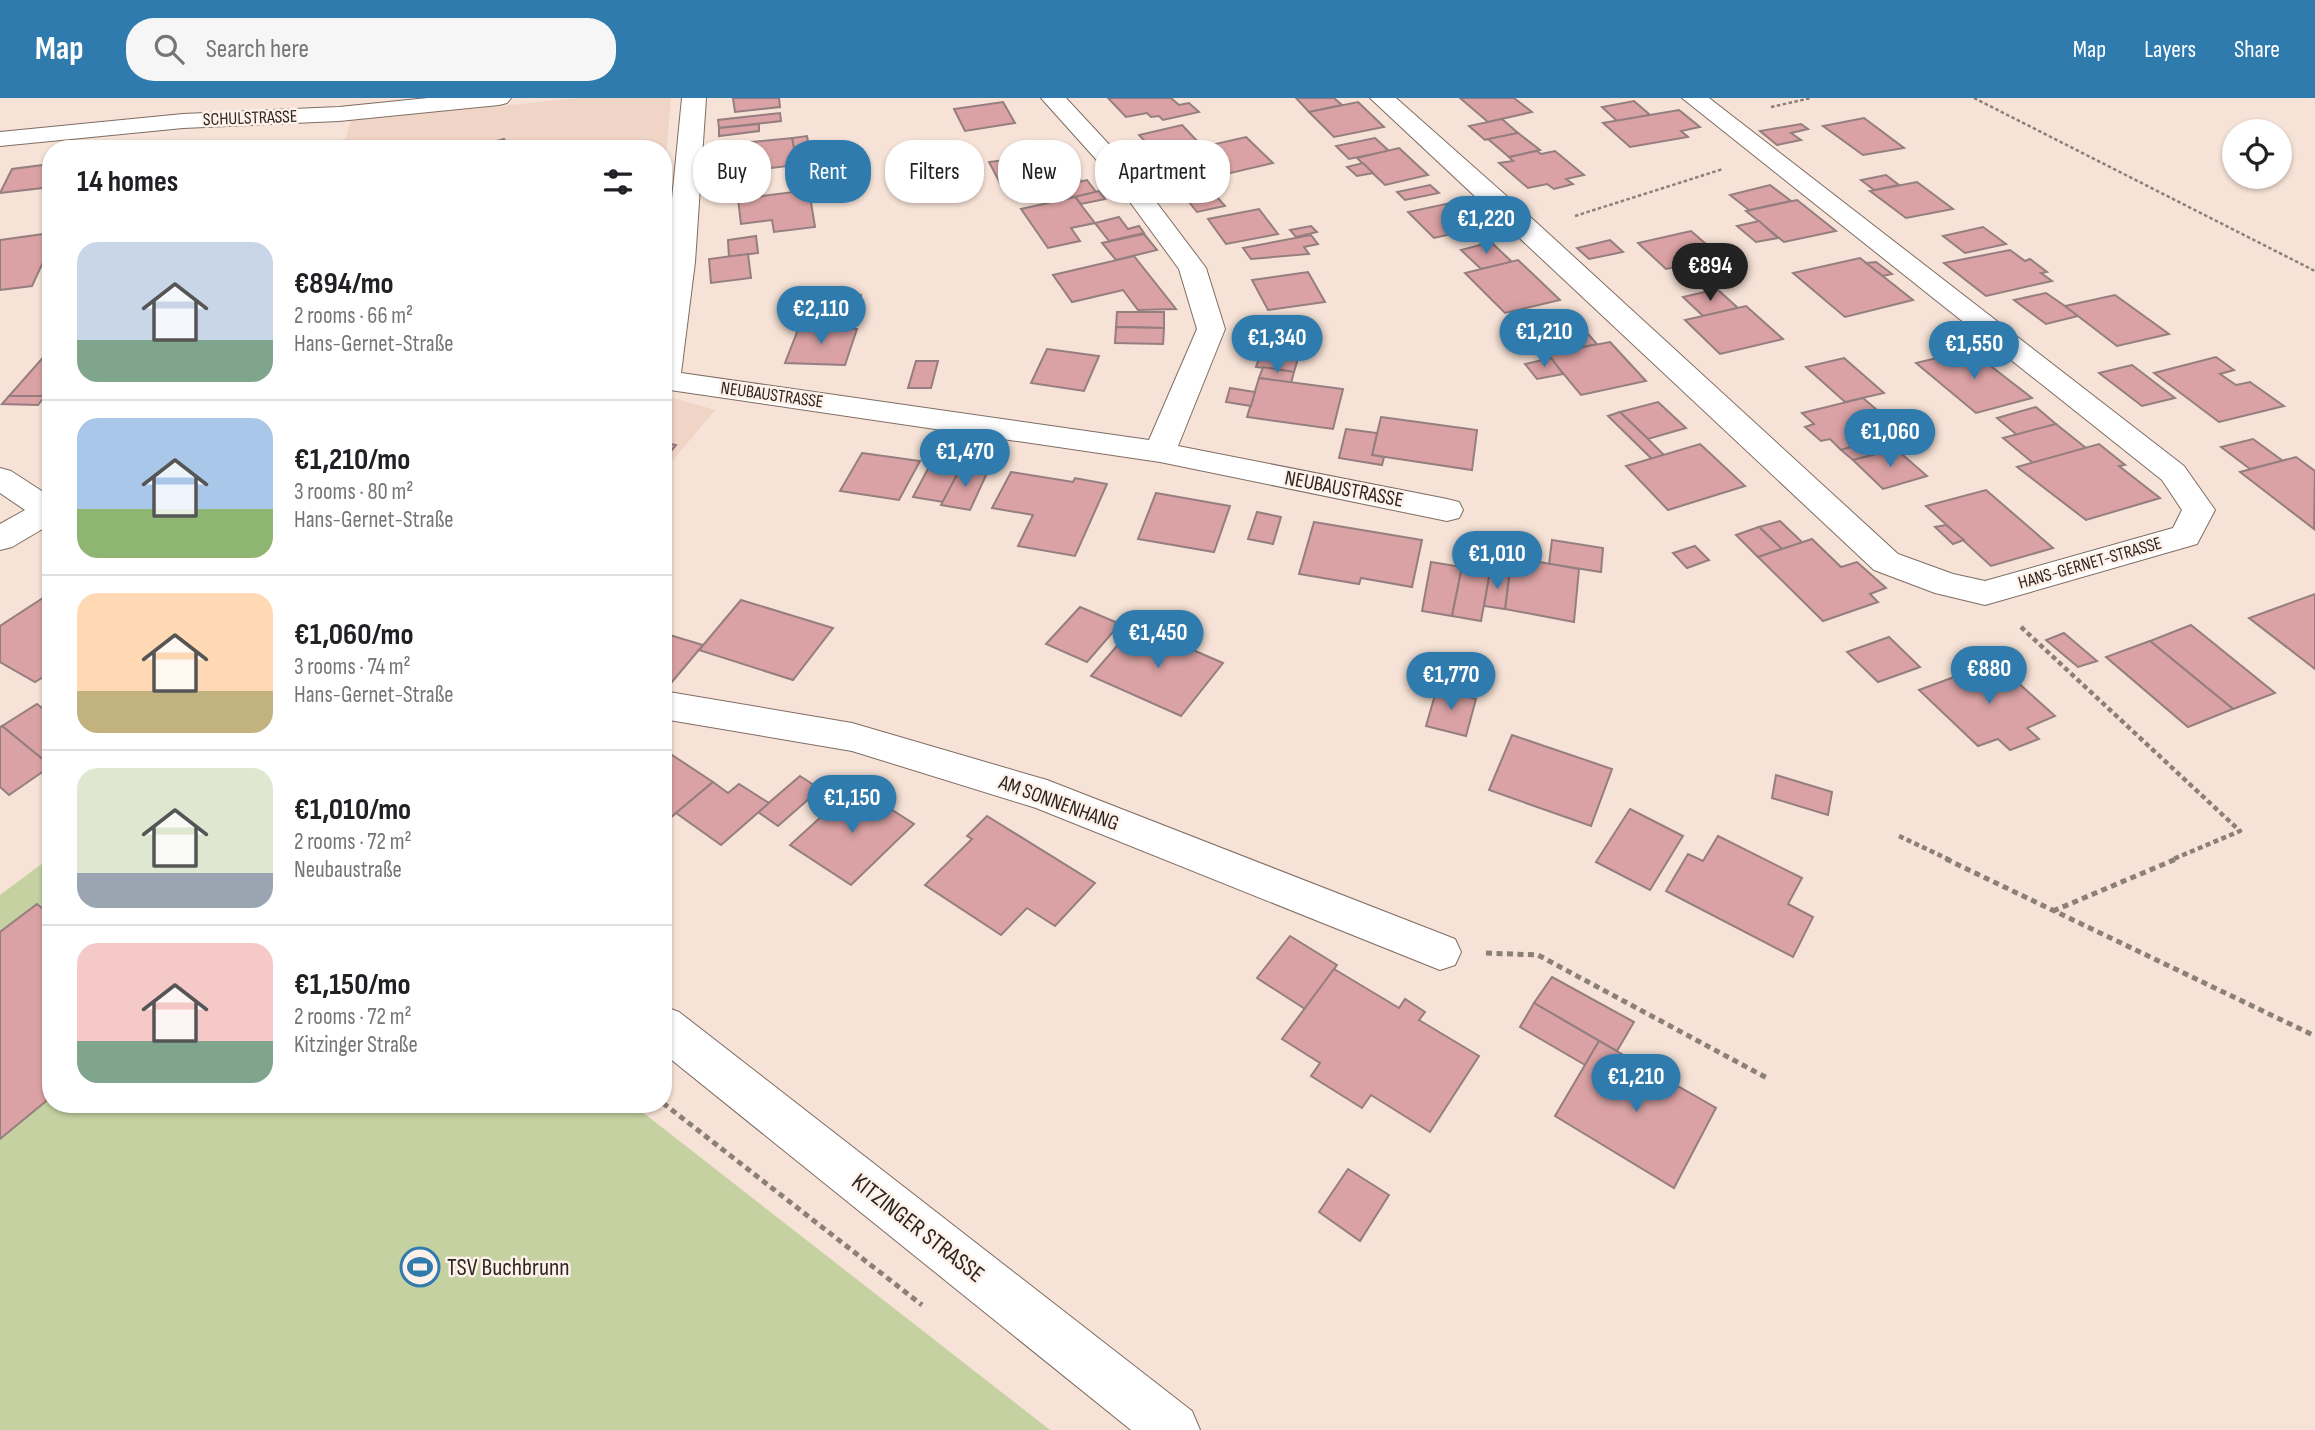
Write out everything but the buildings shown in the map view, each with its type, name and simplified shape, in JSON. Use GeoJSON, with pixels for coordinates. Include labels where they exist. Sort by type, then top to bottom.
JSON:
{"type":"FeatureCollection","features":[{"type":"Feature","properties":{"kind":"street","name":"SCHULSTRASSE"},"geometry":{"type":"LineString","coordinates":[[0,139],[183,121],[339,114],[499,98]]}},
{"type":"Feature","properties":{"kind":"street","name":"NEUBAUSTRASSE"},"geometry":{"type":"LineString","coordinates":[[672,328],[681,262],[694,98]]}},
{"type":"Feature","properties":{"kind":"street"},"geometry":{"type":"LineString","coordinates":[[1052,98],[1120,171],[1192,268],[1211,329],[1160,452]]}},
{"type":"Feature","properties":{"kind":"street","name":"HANS-GERNET-STRASSE"},"geometry":{"type":"LineString","coordinates":[[1382,98],[1529,230],[1886,562],[1947,585],[1985,593],[2185,536],[2199,510],[2173,473],[1694,98]]}},
{"type":"Feature","properties":{"kind":"street","name":"NEUBAUSTRASSE"},"geometry":{"type":"LineString","coordinates":[[672,381],[1160,452],[1447,510]]}},
{"type":"Feature","properties":{"kind":"street"},"geometry":{"type":"LineString","coordinates":[[0,478],[42,506]]}},
{"type":"Feature","properties":{"kind":"street"},"geometry":{"type":"LineString","coordinates":[[0,539],[42,515]]}},
{"type":"Feature","properties":{"kind":"street","name":"AM SONNENHANG"},"geometry":{"type":"LineString","coordinates":[[672,707],[852,737],[1047,796],[1440,952]]}},
{"type":"Feature","properties":{"kind":"street","name":"KITZINGER STRASSE"},"geometry":{"type":"LineString","coordinates":[[672,1033],[1173,1430]]}},
{"type":"Feature","properties":{"kind":"path"},"geometry":{"type":"LineString","coordinates":[[1974,98],[2315,271]]}},
{"type":"Feature","properties":{"kind":"path"},"geometry":{"type":"LineString","coordinates":[[1529,230],[1719,171],[1758,150]]}},
{"type":"Feature","properties":{"kind":"path"},"geometry":{"type":"LineString","coordinates":[[1985,593],[2240,831],[2053,911]]}},
{"type":"Feature","properties":{"kind":"path"},"geometry":{"type":"LineString","coordinates":[[1899,836],[2315,1036]]}},
{"type":"Feature","properties":{"kind":"path"},"geometry":{"type":"LineString","coordinates":[[1440,952],[1538,955],[1767,1078]]}},
{"type":"Feature","properties":{"kind":"path"},"geometry":{"type":"LineString","coordinates":[[672,1110],[928,1310]]}},
{"type":"Feature","properties":{"kind":"shaded area"},"geometry":{"type":"Polygon","coordinates":[[[579,98],[671,98],[667,140],[345,140],[351,121],[579,98]]]}},
{"type":"Feature","properties":{"kind":"shaded area"},"geometry":{"type":"Polygon","coordinates":[[[672,398],[715,410],[672,461],[672,398]]]}},
{"type":"Feature","properties":{"kind":"green space","name":"TSV Buchbrunn"},"geometry":{"type":"Polygon","coordinates":[[[42,864],[42,1113],[644,1113],[1050,1430],[0,1430],[0,895],[42,864]]]}},
{"type":"Feature","properties":{"kind":"place","name":"TSV Buchbrunn"},"geometry":{"type":"Point","coordinates":[420,1267]}}]}
